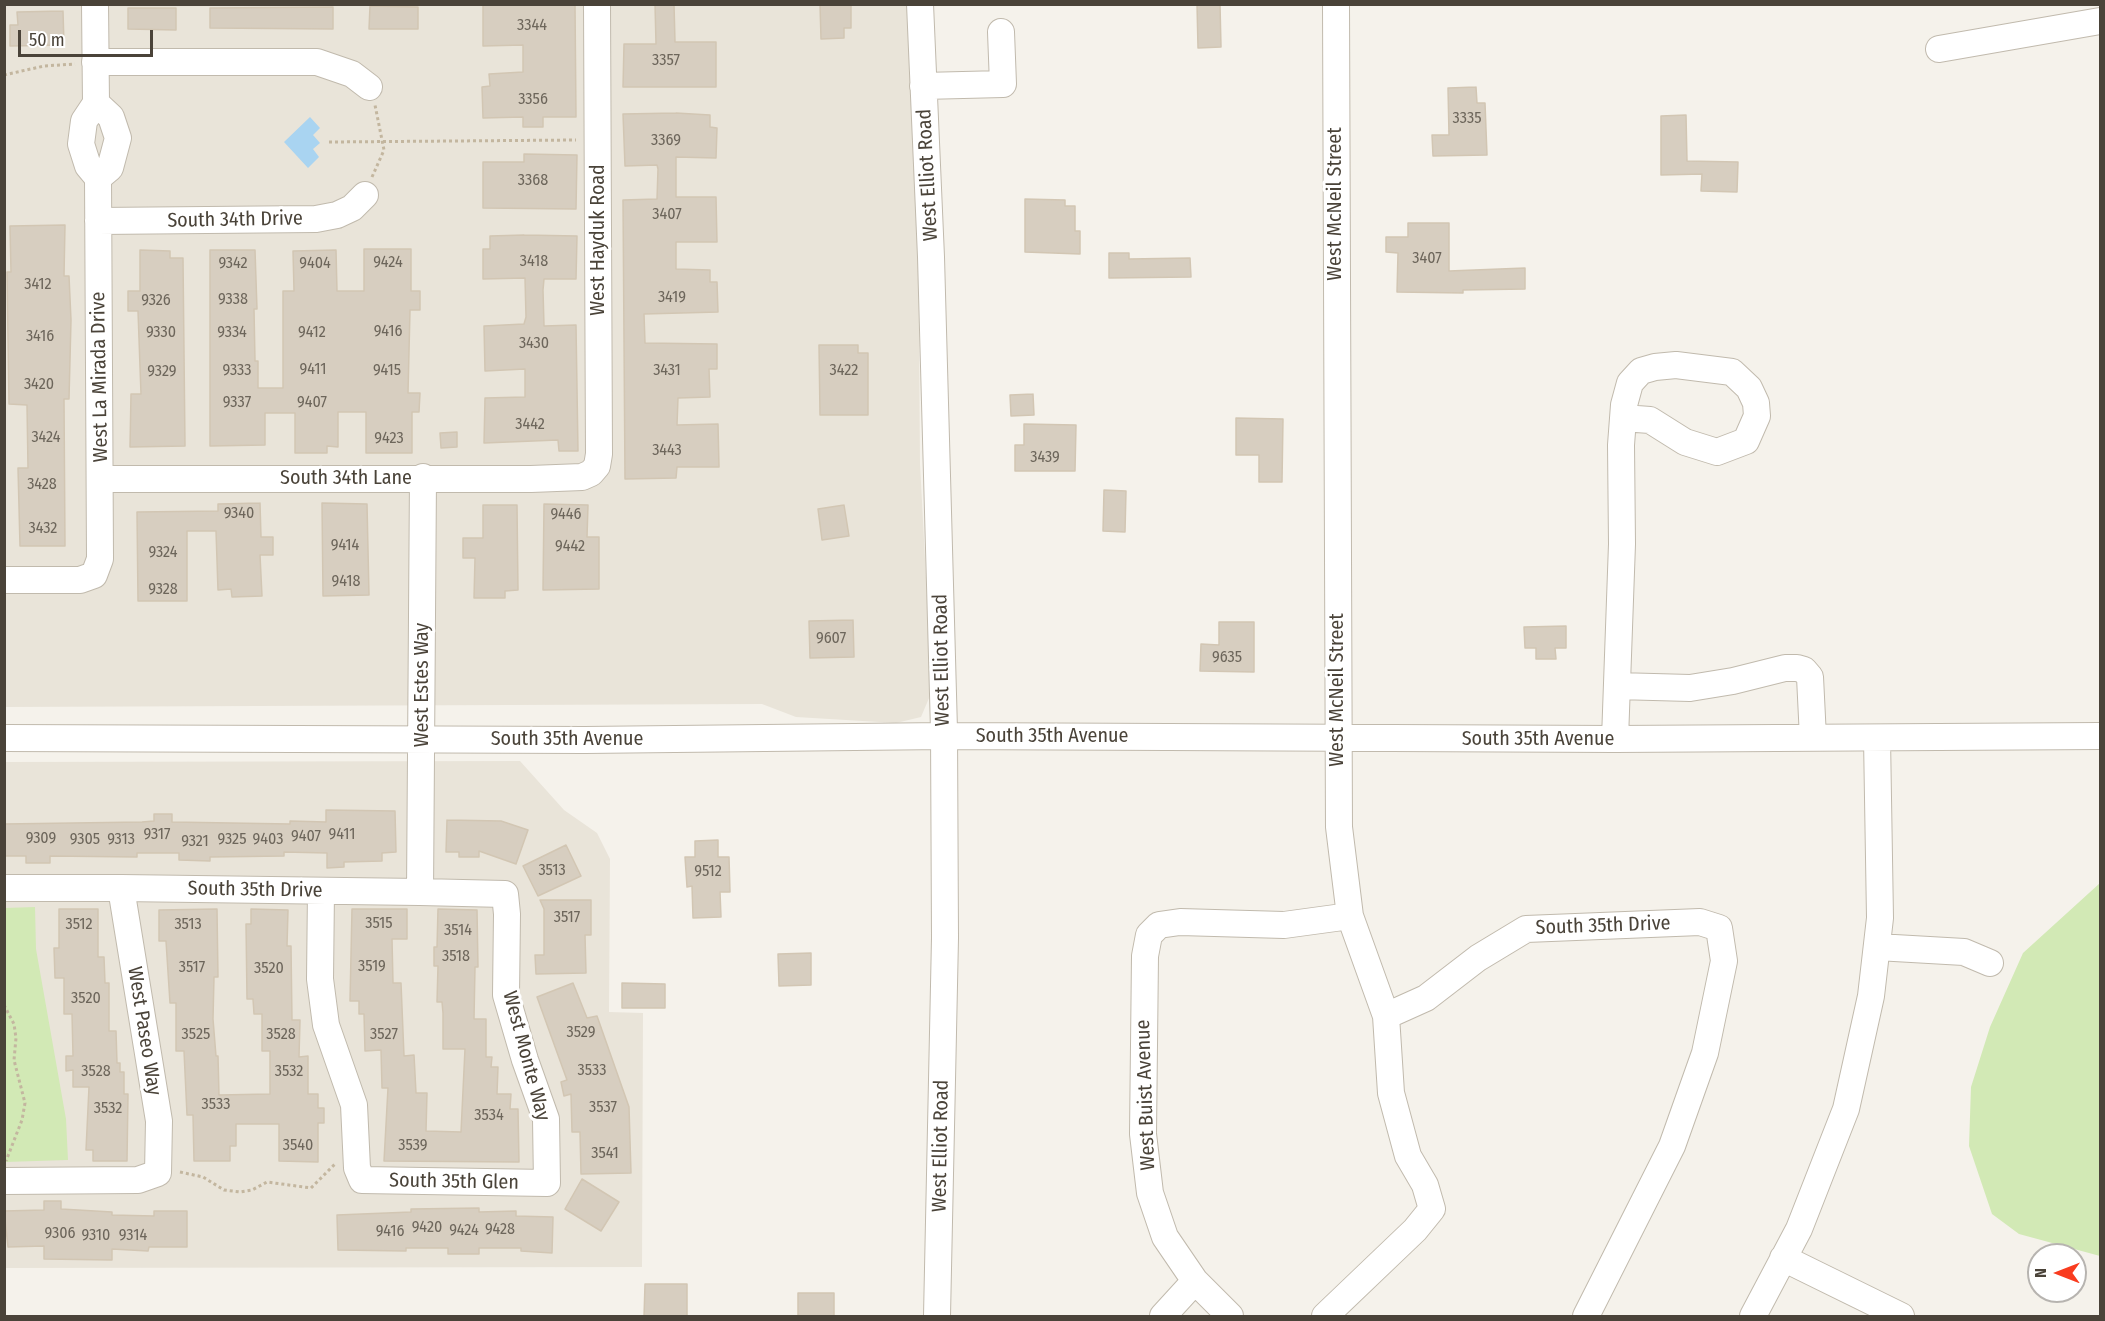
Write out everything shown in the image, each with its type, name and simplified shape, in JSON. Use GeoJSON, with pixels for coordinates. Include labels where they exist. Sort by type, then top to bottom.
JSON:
{"type":"FeatureCollection","features":[{"type":"Feature","properties":{"kind":"street","name":"West La Mirada Drive"},"geometry":{"type":"LineString","coordinates":[[4,580],[80,580],[94,575],[100,559],[98,178],[88,166],[81,144],[84,121],[96,103],[95,4]]}},
{"type":"Feature","properties":{"kind":"street","name":"West Hayduk Road"},"geometry":{"type":"LineString","coordinates":[[591,473],[597,466],[599,454],[597,4]]}},
{"type":"Feature","properties":{"kind":"street","name":"West Elliot Road"},"geometry":{"type":"LineString","coordinates":[[920,4],[932,257],[944,736],[945,938],[937,1317]]}},
{"type":"Feature","properties":{"kind":"street","name":"West McNeil Street"},"geometry":{"type":"LineString","coordinates":[[1325,1317],[1415,1230],[1432,1209],[1425,1185],[1408,1156],[1391,1093],[1386,1016],[1350,916],[1339,827],[1336,4]]}},
{"type":"Feature","properties":{"kind":"street"},"geometry":{"type":"LineString","coordinates":[[1940,49],[2100,21]]}},
{"type":"Feature","properties":{"kind":"street"},"geometry":{"type":"LineString","coordinates":[[923,86],[1003,84],[1001,32]]}},
{"type":"Feature","properties":{"kind":"street"},"geometry":{"type":"LineString","coordinates":[[95,62],[317,62],[352,74],[369,87]]}},
{"type":"Feature","properties":{"kind":"street"},"geometry":{"type":"LineString","coordinates":[[96,103],[111,117],[118,138],[110,168],[98,178]]}},
{"type":"Feature","properties":{"kind":"street","name":"South 34th Drive"},"geometry":{"type":"LineString","coordinates":[[98,221],[316,219],[337,215],[352,208],[365,195]]}},
{"type":"Feature","properties":{"kind":"street"},"geometry":{"type":"LineString","coordinates":[[1615,739],[1623,418],[1630,383],[1641,371],[1676,365],[1732,372],[1749,388],[1756,403],[1757,416],[1746,441],[1717,452],[1685,442],[1650,420],[1623,418]]}},
{"type":"Feature","properties":{"kind":"street","name":"South 34th Lane"},"geometry":{"type":"LineString","coordinates":[[101,479],[423,477],[559,479],[582,477],[591,473]]}},
{"type":"Feature","properties":{"kind":"street","name":"West Estes Way"},"geometry":{"type":"LineString","coordinates":[[420,892],[423,477]]}},
{"type":"Feature","properties":{"kind":"street"},"geometry":{"type":"LineString","coordinates":[[1617,686],[1690,688],[1733,681],[1785,668],[1797,668],[1804,670],[1810,677],[1813,738]]}},
{"type":"Feature","properties":{"kind":"street","name":"South 35th Avenue"},"geometry":{"type":"LineString","coordinates":[[4,738],[421,740],[944,736],[1615,739],[2100,736]]}},
{"type":"Feature","properties":{"kind":"street"},"geometry":{"type":"LineString","coordinates":[[1753,1317],[1799,1229],[1846,1109],[1871,996],[1880,918],[1877,738]]}},
{"type":"Feature","properties":{"kind":"street","name":"South 35th Drive"},"geometry":{"type":"LineString","coordinates":[[4,888],[505,894]]}},
{"type":"Feature","properties":{"kind":"street","name":"West Paseo Way"},"geometry":{"type":"LineString","coordinates":[[121,888],[159,1122],[158,1169]]}},
{"type":"Feature","properties":{"kind":"street"},"geometry":{"type":"LineString","coordinates":[[321,891],[320,980],[326,1025],[354,1106],[357,1155]]}},
{"type":"Feature","properties":{"kind":"street","name":"West Monte Way"},"geometry":{"type":"LineString","coordinates":[[505,894],[507,914],[506,995],[546,1119],[546,1183]]}},
{"type":"Feature","properties":{"kind":"street","name":"West Buist Avenue"},"geometry":{"type":"LineString","coordinates":[[1230,1317],[1196,1281],[1165,1237],[1150,1194],[1143,1134],[1144,956],[1149,935],[1159,926],[1180,922],[1284,925],[1350,916]]}},
{"type":"Feature","properties":{"kind":"street","name":"South 35th Drive"},"geometry":{"type":"LineString","coordinates":[[1386,1016],[1426,998],[1478,958],[1527,929],[1701,922],[1719,928],[1724,961],[1705,1053],[1672,1146],[1586,1317]]}},
{"type":"Feature","properties":{"kind":"street"},"geometry":{"type":"LineString","coordinates":[[1877,947],[1964,952],[1990,963]]}},
{"type":"Feature","properties":{"kind":"street","name":"South 35th Glen"},"geometry":{"type":"LineString","coordinates":[[357,1155],[357,1168],[362,1180],[546,1183]]}},
{"type":"Feature","properties":{"kind":"street"},"geometry":{"type":"LineString","coordinates":[[4,1181],[138,1180],[158,1169]]}},
{"type":"Feature","properties":{"kind":"street"},"geometry":{"type":"LineString","coordinates":[[1783,1258],[1901,1317]]}},
{"type":"Feature","properties":{"kind":"street"},"geometry":{"type":"LineString","coordinates":[[1163,1317],[1196,1281]]}},
{"type":"Feature","properties":{"kind":"path"},"geometry":{"type":"LineString","coordinates":[[4,75],[44,66],[95,62]]}},
{"type":"Feature","properties":{"kind":"path"},"geometry":{"type":"LineString","coordinates":[[365,195],[384,150],[384,141],[369,87]]}},
{"type":"Feature","properties":{"kind":"path"},"geometry":{"type":"LineString","coordinates":[[329,142],[597,139]]}},
{"type":"Feature","properties":{"kind":"path"},"geometry":{"type":"LineString","coordinates":[[4,1005],[14,1024],[16,1038],[14,1060],[24,1103],[22,1120],[6,1157],[4,1181]]}},
{"type":"Feature","properties":{"kind":"path"},"geometry":{"type":"LineString","coordinates":[[158,1169],[203,1177],[224,1191],[252,1191],[267,1182],[311,1188],[335,1164],[357,1155]]}},
{"type":"Feature","properties":{"kind":"shaded area"},"geometry":{"type":"Polygon","coordinates":[[[4,5],[910,5],[918,197],[920,464],[932,691],[921,717],[896,723],[796,717],[762,704],[5,707],[4,5]]]}},
{"type":"Feature","properties":{"kind":"shaded area"},"geometry":{"type":"Polygon","coordinates":[[[520,761],[564,810],[597,833],[610,859],[609,1012],[643,1013],[642,1267],[5,1268],[4,762],[520,761]]]}},
{"type":"Feature","properties":{"kind":"green space"},"geometry":{"type":"Polygon","coordinates":[[[2100,883],[2100,1256],[2087,1252],[2087,1243],[2052,1243],[2019,1234],[1992,1214],[1969,1146],[1971,1087],[1990,1027],[2023,953],[2100,883]]]}},
{"type":"Feature","properties":{"kind":"green space"},"geometry":{"type":"Polygon","coordinates":[[[35,907],[36,949],[66,1119],[68,1160],[5,1162],[5,908],[35,907]]]}},
{"type":"Feature","properties":{"kind":"water"},"geometry":{"type":"Polygon","coordinates":[[[310,117],[320,128],[313,135],[320,143],[313,149],[319,157],[308,168],[284,142],[310,117]]]}},
{"type":"Feature","properties":{"kind":"building"},"geometry":{"type":"Polygon","coordinates":[[[483,4],[575,4],[576,117],[543,117],[543,127],[523,127],[523,117],[483,118],[482,87],[490,86],[489,74],[523,72],[523,45],[483,46],[483,4]]]}},
{"type":"Feature","properties":{"kind":"building"},"geometry":{"type":"Polygon","coordinates":[[[655,4],[674,4],[675,42],[716,42],[716,87],[623,87],[624,44],[656,44],[655,4]]]}},
{"type":"Feature","properties":{"kind":"building"},"geometry":{"type":"Polygon","coordinates":[[[820,4],[851,4],[851,28],[844,28],[844,38],[821,39],[820,4]]]}},
{"type":"Feature","properties":{"kind":"building"},"geometry":{"type":"Polygon","coordinates":[[[1197,4],[1220,4],[1221,47],[1198,48],[1197,4]]]}},
{"type":"Feature","properties":{"kind":"building"},"geometry":{"type":"Polygon","coordinates":[[[370,6],[418,7],[418,29],[369,29],[370,6]]]}},
{"type":"Feature","properties":{"kind":"building"},"geometry":{"type":"Polygon","coordinates":[[[333,7],[333,29],[210,28],[210,8],[333,7]]]}},
{"type":"Feature","properties":{"kind":"building"},"geometry":{"type":"Polygon","coordinates":[[[128,8],[176,8],[176,30],[128,29],[128,8]]]}},
{"type":"Feature","properties":{"kind":"building"},"geometry":{"type":"Polygon","coordinates":[[[63,11],[64,45],[10,46],[10,25],[18,25],[17,12],[63,11]]]}},
{"type":"Feature","properties":{"kind":"building"},"geometry":{"type":"Polygon","coordinates":[[[1476,87],[1477,103],[1485,103],[1487,155],[1433,156],[1432,135],[1449,135],[1448,88],[1476,87]]]}},
{"type":"Feature","properties":{"kind":"building"},"geometry":{"type":"Polygon","coordinates":[[[623,114],[710,115],[710,127],[717,128],[716,158],[676,157],[676,197],[716,197],[717,242],[676,242],[676,269],[710,270],[710,282],[717,282],[718,312],[644,314],[645,343],[717,344],[717,369],[709,369],[710,397],[678,398],[677,425],[718,424],[719,467],[677,467],[676,478],[625,479],[623,200],[657,199],[658,169],[657,165],[625,166],[623,114]]]}},
{"type":"Feature","properties":{"kind":"building"},"geometry":{"type":"Polygon","coordinates":[[[1686,115],[1687,161],[1738,162],[1737,192],[1701,191],[1702,174],[1661,175],[1661,116],[1686,115]]]}},
{"type":"Feature","properties":{"kind":"building"},"geometry":{"type":"Polygon","coordinates":[[[524,154],[577,155],[576,209],[483,208],[483,162],[524,162],[524,154]]]}},
{"type":"Feature","properties":{"kind":"building"},"geometry":{"type":"Polygon","coordinates":[[[1025,199],[1065,200],[1065,206],[1075,206],[1075,231],[1080,231],[1080,254],[1025,252],[1025,199]]]}},
{"type":"Feature","properties":{"kind":"building"},"geometry":{"type":"Polygon","coordinates":[[[1408,223],[1449,223],[1449,271],[1525,268],[1525,289],[1463,290],[1463,293],[1397,292],[1398,253],[1386,252],[1386,237],[1408,237],[1408,223]]]}},
{"type":"Feature","properties":{"kind":"building"},"geometry":{"type":"Polygon","coordinates":[[[65,225],[64,276],[69,276],[71,320],[69,399],[64,399],[65,546],[20,546],[18,468],[28,468],[27,405],[9,404],[7,272],[11,272],[10,226],[65,225]]]}},
{"type":"Feature","properties":{"kind":"building"},"geometry":{"type":"Polygon","coordinates":[[[490,236],[577,236],[576,279],[544,279],[543,290],[544,326],[576,325],[578,451],[559,451],[558,440],[484,443],[485,398],[525,397],[525,369],[485,371],[484,326],[524,324],[526,317],[525,278],[483,279],[483,249],[490,249],[490,236]]]}},
{"type":"Feature","properties":{"kind":"building"},"geometry":{"type":"Polygon","coordinates":[[[364,249],[411,249],[411,291],[420,291],[420,310],[410,310],[408,393],[420,393],[419,412],[412,412],[412,453],[366,453],[366,412],[338,412],[338,447],[327,446],[327,453],[295,453],[295,413],[265,413],[265,445],[210,446],[210,250],[255,250],[257,309],[254,309],[255,361],[258,361],[258,388],[283,388],[283,291],[294,291],[293,251],[336,250],[337,291],[364,291],[364,249]]]}},
{"type":"Feature","properties":{"kind":"building"},"geometry":{"type":"Polygon","coordinates":[[[140,250],[170,251],[170,258],[183,258],[185,446],[130,447],[131,394],[141,394],[138,311],[128,311],[128,291],[140,291],[140,250]]]}},
{"type":"Feature","properties":{"kind":"building"},"geometry":{"type":"Polygon","coordinates":[[[1109,253],[1129,253],[1129,259],[1190,258],[1191,277],[1109,278],[1109,253]]]}},
{"type":"Feature","properties":{"kind":"building"},"geometry":{"type":"Polygon","coordinates":[[[819,345],[858,345],[858,353],[868,353],[868,415],[820,415],[819,345]]]}},
{"type":"Feature","properties":{"kind":"building"},"geometry":{"type":"Polygon","coordinates":[[[1033,394],[1034,415],[1011,416],[1010,395],[1033,394]]]}},
{"type":"Feature","properties":{"kind":"building"},"geometry":{"type":"Polygon","coordinates":[[[1236,418],[1283,419],[1282,482],[1259,482],[1259,455],[1236,455],[1236,418]]]}},
{"type":"Feature","properties":{"kind":"building"},"geometry":{"type":"Polygon","coordinates":[[[1024,424],[1076,425],[1075,471],[1015,471],[1015,445],[1024,445],[1024,424]]]}},
{"type":"Feature","properties":{"kind":"building"},"geometry":{"type":"Polygon","coordinates":[[[457,432],[457,447],[441,448],[440,433],[457,432]]]}},
{"type":"Feature","properties":{"kind":"building"},"geometry":{"type":"Polygon","coordinates":[[[1104,490],[1126,491],[1125,532],[1103,531],[1104,490]]]}},
{"type":"Feature","properties":{"kind":"building"},"geometry":{"type":"Polygon","coordinates":[[[260,503],[261,537],[273,537],[273,555],[260,555],[262,596],[232,597],[231,589],[218,590],[216,531],[187,531],[187,601],[138,601],[137,512],[218,511],[218,504],[260,503]]]}},
{"type":"Feature","properties":{"kind":"building"},"geometry":{"type":"Polygon","coordinates":[[[322,503],[367,504],[369,595],[323,596],[322,503]]]}},
{"type":"Feature","properties":{"kind":"building"},"geometry":{"type":"Polygon","coordinates":[[[544,504],[588,505],[587,537],[599,537],[599,589],[543,590],[544,504]]]}},
{"type":"Feature","properties":{"kind":"building"},"geometry":{"type":"Polygon","coordinates":[[[483,505],[517,505],[518,590],[505,591],[505,598],[474,598],[475,558],[463,558],[463,538],[483,538],[483,505]]]}},
{"type":"Feature","properties":{"kind":"building"},"geometry":{"type":"Polygon","coordinates":[[[844,505],[849,536],[822,540],[818,509],[844,505]]]}},
{"type":"Feature","properties":{"kind":"building"},"geometry":{"type":"Polygon","coordinates":[[[853,620],[854,657],[810,658],[809,621],[853,620]]]}},
{"type":"Feature","properties":{"kind":"building"},"geometry":{"type":"Polygon","coordinates":[[[1219,622],[1254,622],[1254,672],[1200,671],[1201,644],[1219,645],[1219,622]]]}},
{"type":"Feature","properties":{"kind":"building"},"geometry":{"type":"Polygon","coordinates":[[[1566,626],[1566,648],[1555,648],[1556,659],[1536,659],[1536,648],[1525,648],[1524,627],[1566,626]]]}},
{"type":"Feature","properties":{"kind":"building"},"geometry":{"type":"Polygon","coordinates":[[[326,810],[395,811],[396,852],[382,853],[382,861],[344,862],[344,867],[327,868],[327,853],[284,852],[284,856],[210,857],[210,861],[179,860],[179,853],[137,853],[137,857],[50,856],[50,863],[26,863],[26,856],[4,856],[4,824],[142,822],[154,821],[154,814],[172,814],[172,822],[290,824],[290,821],[326,822],[326,810]]]}},
{"type":"Feature","properties":{"kind":"building"},"geometry":{"type":"Polygon","coordinates":[[[447,820],[501,821],[528,830],[516,864],[479,851],[479,857],[459,857],[459,852],[446,852],[447,820]]]}},
{"type":"Feature","properties":{"kind":"building"},"geometry":{"type":"Polygon","coordinates":[[[718,840],[718,857],[729,857],[730,892],[720,892],[721,917],[693,918],[692,886],[687,887],[685,857],[695,857],[695,841],[718,840]]]}},
{"type":"Feature","properties":{"kind":"building"},"geometry":{"type":"Polygon","coordinates":[[[566,845],[581,876],[538,896],[523,866],[566,845]]]}},
{"type":"Feature","properties":{"kind":"building"},"geometry":{"type":"Polygon","coordinates":[[[540,900],[591,900],[591,935],[585,935],[586,973],[536,974],[535,955],[544,955],[544,909],[540,900]]]}},
{"type":"Feature","properties":{"kind":"building"},"geometry":{"type":"Polygon","coordinates":[[[59,909],[98,909],[98,957],[104,957],[105,983],[109,983],[109,1031],[116,1031],[117,1063],[120,1063],[120,1072],[124,1072],[124,1094],[128,1094],[127,1161],[93,1161],[93,1150],[86,1150],[89,1087],[73,1087],[73,1070],[66,1071],[66,1056],[73,1056],[72,1014],[64,1014],[64,978],[55,978],[54,948],[59,948],[59,909]]]}},
{"type":"Feature","properties":{"kind":"building"},"geometry":{"type":"Polygon","coordinates":[[[217,909],[218,977],[214,977],[213,1019],[216,1056],[218,1056],[219,1095],[270,1094],[270,1051],[262,1051],[262,1014],[254,1014],[253,999],[247,999],[246,924],[251,924],[251,909],[288,910],[287,946],[291,946],[292,1020],[300,1020],[299,1057],[308,1056],[308,1094],[318,1094],[318,1108],[324,1108],[324,1123],[318,1123],[318,1162],[279,1161],[279,1124],[236,1124],[236,1146],[230,1146],[230,1161],[194,1161],[193,1115],[187,1115],[184,1051],[176,1051],[176,1003],[170,1003],[166,941],[159,941],[159,910],[217,909]]]}},
{"type":"Feature","properties":{"kind":"building"},"geometry":{"type":"Polygon","coordinates":[[[352,909],[407,909],[407,939],[392,939],[393,983],[401,983],[404,1056],[414,1055],[416,1093],[427,1093],[426,1131],[461,1132],[465,1049],[443,1049],[443,1013],[442,1002],[437,1002],[438,966],[434,966],[434,947],[437,947],[438,909],[477,910],[478,967],[475,967],[474,1019],[486,1019],[486,1057],[492,1057],[491,1067],[498,1067],[497,1094],[511,1094],[510,1109],[518,1109],[519,1162],[384,1161],[388,1088],[382,1088],[381,1050],[365,1051],[364,1014],[359,1014],[359,1001],[350,1001],[352,909]]]}},
{"type":"Feature","properties":{"kind":"building"},"geometry":{"type":"Polygon","coordinates":[[[811,953],[811,985],[779,986],[778,954],[811,953]]]}},
{"type":"Feature","properties":{"kind":"building"},"geometry":{"type":"Polygon","coordinates":[[[573,983],[587,1018],[597,1016],[629,1107],[631,1173],[581,1174],[580,1132],[572,1132],[571,1094],[564,1096],[561,1082],[567,1080],[537,997],[573,983]]]}},
{"type":"Feature","properties":{"kind":"building"},"geometry":{"type":"Polygon","coordinates":[[[622,983],[665,984],[665,1008],[622,1008],[622,983]]]}},
{"type":"Feature","properties":{"kind":"building"},"geometry":{"type":"Polygon","coordinates":[[[582,1179],[619,1202],[601,1231],[565,1209],[582,1179]]]}},
{"type":"Feature","properties":{"kind":"building"},"geometry":{"type":"Polygon","coordinates":[[[44,1201],[61,1201],[61,1209],[112,1212],[112,1215],[154,1216],[154,1211],[187,1211],[187,1247],[149,1247],[148,1251],[112,1249],[112,1260],[44,1259],[44,1246],[8,1247],[4,1211],[44,1210],[44,1201]]]}},
{"type":"Feature","properties":{"kind":"building"},"geometry":{"type":"Polygon","coordinates":[[[479,1208],[479,1212],[516,1211],[516,1216],[553,1217],[552,1253],[521,1251],[521,1248],[479,1248],[479,1254],[448,1254],[448,1248],[406,1248],[406,1251],[338,1250],[337,1215],[411,1212],[411,1209],[479,1208]]]}},
{"type":"Feature","properties":{"kind":"building"},"geometry":{"type":"Polygon","coordinates":[[[645,1284],[687,1284],[687,1317],[644,1317],[645,1284]]]}},
{"type":"Feature","properties":{"kind":"building"},"geometry":{"type":"Polygon","coordinates":[[[798,1293],[834,1293],[834,1317],[798,1317],[798,1293]]]}}]}
